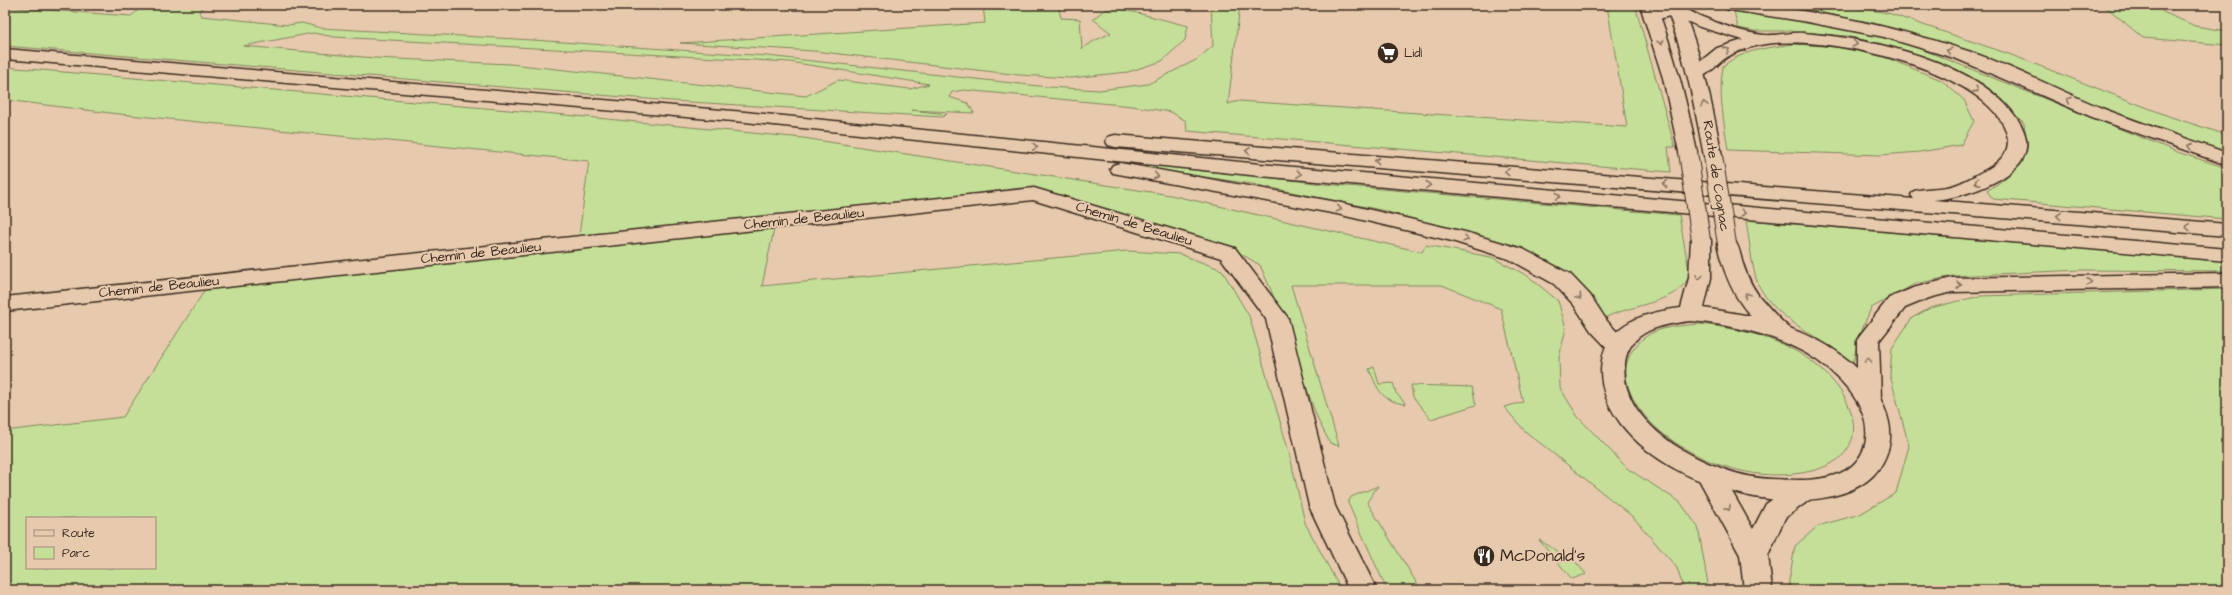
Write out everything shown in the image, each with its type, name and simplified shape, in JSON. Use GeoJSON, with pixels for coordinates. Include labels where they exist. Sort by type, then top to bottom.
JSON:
{"type":"FeatureCollection","features":[{"type":"Feature","properties":{"kind":"main road"},"geometry":{"type":"LineString","coordinates":[[1730,5],[1802,16],[1887,33],[1963,55],[2098,113],[2227,159]]}},
{"type":"Feature","properties":{"kind":"main road"},"geometry":{"type":"LineString","coordinates":[[1666,8],[1695,21],[1721,30],[1760,39],[1808,38],[1839,41],[1872,47],[1914,60],[1952,76],[1995,103],[2008,117],[2016,132],[2017,146],[2014,157],[2003,167],[1978,183],[1949,192],[1906,197],[1815,196]]}},
{"type":"Feature","properties":{"kind":"main road","name":"Route de Cognac"},"geometry":{"type":"LineString","coordinates":[[1666,8],[1684,30],[1697,73],[1713,156],[1727,244],[1735,276],[1745,294],[1758,312],[1784,333]]}},
{"type":"Feature","properties":{"kind":"main road","name":"Route de Cognac"},"geometry":{"type":"LineString","coordinates":[[1666,8],[1673,81],[1688,152],[1700,240],[1700,278],[1691,314]]}},
{"type":"Feature","properties":{"kind":"main road"},"geometry":{"type":"LineString","coordinates":[[1697,73],[1704,64],[1718,55],[1760,39]]}},
{"type":"Feature","properties":{"kind":"main road"},"geometry":{"type":"LineString","coordinates":[[5,54],[745,117],[1260,170],[2227,255]]}},
{"type":"Feature","properties":{"kind":"main road"},"geometry":{"type":"LineString","coordinates":[[745,117],[939,126],[2227,230]]}},
{"type":"Feature","properties":{"kind":"main road"},"geometry":{"type":"LineString","coordinates":[[745,117],[849,139],[1118,169],[1337,208],[1458,236],[1516,254],[1562,279],[1582,300],[1599,326],[1617,345]]}},
{"type":"Feature","properties":{"kind":"main road","name":"Chemin de Beaulieu"},"geometry":{"type":"LineString","coordinates":[[5,304],[1034,194],[1228,253],[1277,318],[1322,506],[1364,590]]}},
{"type":"Feature","properties":{"kind":"main road"},"geometry":{"type":"LineString","coordinates":[[1869,400],[1842,369],[1819,351],[1784,333],[1753,322],[1721,315],[1691,314],[1666,316],[1646,322],[1629,332],[1617,345],[1610,369],[1616,396],[1636,425],[1667,452],[1709,474],[1752,487],[1802,491],[1832,486],[1861,473],[1877,452],[1879,427],[1869,400],[1868,340],[1897,303],[1921,293],[1952,285],[2227,280]]}},
{"type":"Feature","properties":{"kind":"main road"},"geometry":{"type":"LineString","coordinates":[[1709,474],[1754,555],[1758,590]]}},
{"type":"Feature","properties":{"kind":"main road"},"geometry":{"type":"LineString","coordinates":[[1754,555],[1775,511],[1802,491]]}},
{"type":"Feature","properties":{"kind":"green space"},"geometry":{"type":"Polygon","coordinates":[[[145,5],[206,5],[199,11],[201,16],[288,25],[302,23],[321,28],[532,40],[767,56],[1048,87],[1099,90],[1148,84],[1196,60],[1213,46],[1211,5],[1240,5],[1228,104],[1239,101],[1627,127],[1607,5],[1635,5],[1675,147],[1668,147],[1671,172],[1187,131],[1186,121],[1171,112],[1132,106],[964,90],[952,92],[949,97],[968,103],[974,113],[911,110],[947,114],[942,117],[672,101],[5,46],[5,7],[131,16],[145,5]],[[313,33],[243,46],[374,58],[510,64],[806,96],[838,80],[910,89],[929,84],[790,62],[335,37],[313,33]]]}},
{"type":"Feature","properties":{"kind":"green space"},"geometry":{"type":"Polygon","coordinates":[[[983,5],[1058,5],[1061,18],[1080,19],[1082,49],[1094,41],[1111,33],[1093,19],[1104,10],[1118,8],[1188,26],[1185,40],[1162,61],[1128,72],[1071,78],[1020,75],[814,51],[680,43],[985,23],[983,5]]]}},
{"type":"Feature","properties":{"kind":"green space"},"geometry":{"type":"Polygon","coordinates":[[[1777,5],[1843,5],[1888,13],[2009,54],[2171,117],[2227,135],[2227,153],[2096,105],[1933,39],[1874,23],[1777,5]]]}},
{"type":"Feature","properties":{"kind":"green space"},"geometry":{"type":"Polygon","coordinates":[[[2104,5],[2154,5],[2163,12],[2195,26],[2227,31],[2227,45],[2143,38],[2104,5]]]}},
{"type":"Feature","properties":{"kind":"green space"},"geometry":{"type":"Polygon","coordinates":[[[1734,11],[1780,16],[1865,32],[1911,45],[2180,153],[2227,168],[2227,219],[1993,199],[1987,191],[2003,180],[2023,162],[2027,146],[2024,123],[1997,97],[1961,74],[1911,52],[1847,36],[1790,31],[1754,31],[1738,28],[1734,11]]]}},
{"type":"Feature","properties":{"kind":"green space"},"geometry":{"type":"Polygon","coordinates":[[[1794,44],[1838,47],[1882,56],[1941,80],[1964,100],[1974,121],[1961,145],[1920,152],[1880,155],[1728,150],[1721,98],[1723,66],[1731,60],[1757,50],[1794,44]]]}},
{"type":"Feature","properties":{"kind":"green space"},"geometry":{"type":"Polygon","coordinates":[[[5,67],[555,114],[803,138],[1170,195],[1422,252],[1426,245],[1491,257],[1528,276],[1558,301],[1566,328],[1559,358],[1560,388],[1578,417],[1628,469],[1680,502],[1698,527],[1709,590],[1684,590],[1677,568],[1633,517],[1525,431],[1504,407],[1523,402],[1501,309],[1442,285],[1291,285],[1339,446],[1330,443],[1318,420],[1271,290],[1260,265],[1231,248],[1021,188],[589,242],[774,229],[762,286],[1127,251],[1180,254],[1222,270],[1249,316],[1289,452],[1305,523],[1341,590],[5,590],[5,431],[123,417],[210,282],[578,243],[589,161],[119,114],[5,100],[5,67]]]}},
{"type":"Feature","properties":{"kind":"green space"},"geometry":{"type":"Polygon","coordinates":[[[1146,163],[1324,184],[1679,215],[1690,276],[1678,291],[1668,296],[1604,318],[1492,241],[1381,210],[1252,184],[1145,168],[1146,163]]]}},
{"type":"Feature","properties":{"kind":"green space"},"geometry":{"type":"Polygon","coordinates":[[[1746,220],[2227,261],[2227,271],[2080,270],[1953,276],[1915,284],[1871,308],[1858,339],[1853,363],[1841,353],[1788,319],[1776,309],[1766,297],[1756,278],[1752,262],[1746,220]]]}},
{"type":"Feature","properties":{"kind":"green space"},"geometry":{"type":"Polygon","coordinates":[[[2227,289],[2227,590],[1790,590],[1789,581],[1795,546],[1818,526],[1860,514],[1896,493],[1909,446],[1890,375],[1892,348],[1912,318],[1930,308],[1980,296],[2227,289]]]}},
{"type":"Feature","properties":{"kind":"green space"},"geometry":{"type":"Polygon","coordinates":[[[1699,324],[1738,330],[1775,341],[1799,353],[1820,368],[1837,386],[1848,405],[1853,424],[1851,441],[1841,456],[1822,468],[1793,474],[1777,475],[1746,472],[1700,457],[1661,432],[1649,420],[1631,394],[1626,379],[1627,365],[1632,351],[1644,338],[1650,334],[1670,327],[1699,324]]]}},
{"type":"Feature","properties":{"kind":"green space"},"geometry":{"type":"Polygon","coordinates":[[[1374,367],[1379,384],[1393,383],[1396,393],[1406,404],[1391,400],[1382,393],[1375,383],[1369,369],[1374,367]]]}},
{"type":"Feature","properties":{"kind":"green space"},"geometry":{"type":"Polygon","coordinates":[[[1411,385],[1472,387],[1476,405],[1431,419],[1413,397],[1411,385]]]}},
{"type":"Feature","properties":{"kind":"green space"},"geometry":{"type":"Polygon","coordinates":[[[1378,486],[1367,502],[1421,590],[1387,590],[1348,503],[1351,497],[1378,486]]]}},
{"type":"Feature","properties":{"kind":"green space"},"geometry":{"type":"Polygon","coordinates":[[[1539,540],[1554,549],[1564,560],[1572,558],[1586,574],[1572,579],[1539,540]]]}},
{"type":"Feature","properties":{"kind":"place","name":"Lidl"},"geometry":{"type":"Point","coordinates":[1388,53]}},
{"type":"Feature","properties":{"kind":"place","name":"McDonald's"},"geometry":{"type":"Point","coordinates":[1484,556]}}]}
